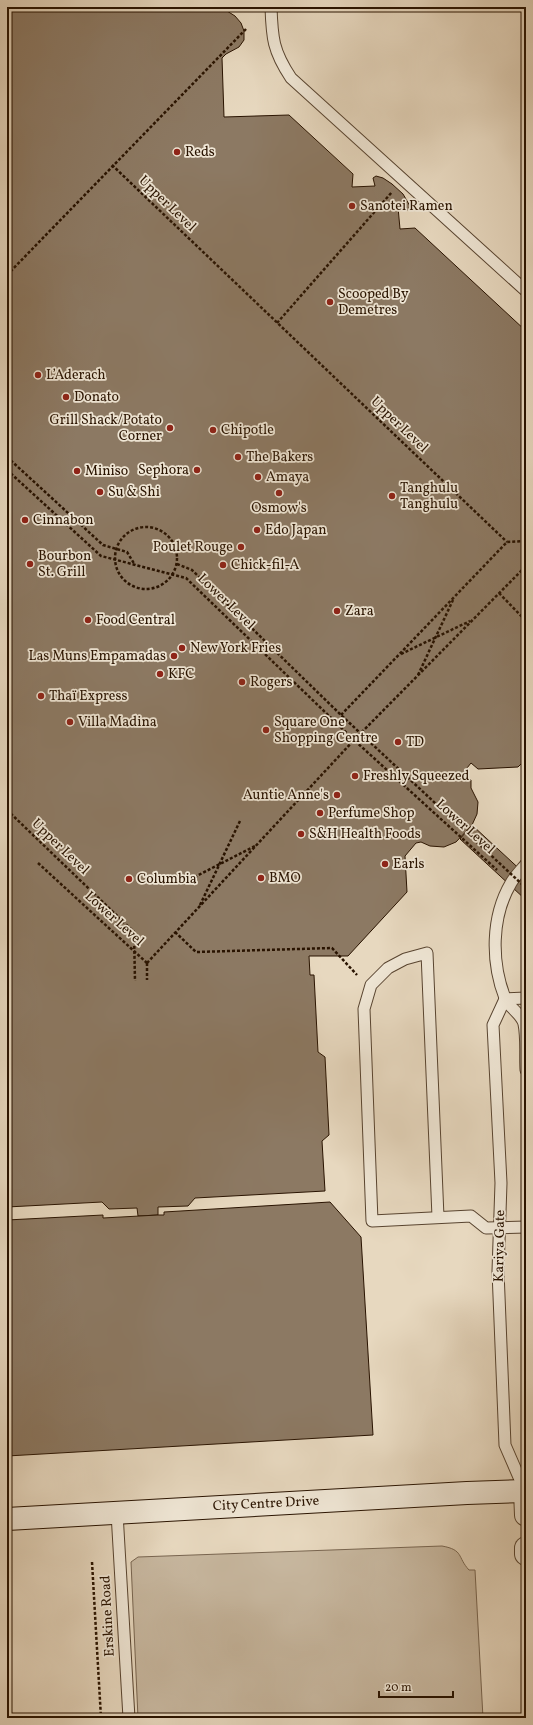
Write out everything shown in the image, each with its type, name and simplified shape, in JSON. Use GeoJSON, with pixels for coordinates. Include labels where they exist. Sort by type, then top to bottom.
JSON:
{"type":"FeatureCollection","features":[{"type":"Feature","properties":{"kind":"street","name":"City Centre Drive"},"geometry":{"type":"LineString","coordinates":[[7,1519],[460,1493],[526,1491]]}},
{"type":"Feature","properties":{"kind":"street","name":"Kariya Gate"},"geometry":{"type":"LineString","coordinates":[[526,1491],[526,1515]]}},
{"type":"Feature","properties":{"kind":"street"},"geometry":{"type":"LineString","coordinates":[[526,1548],[526,1554]]}},
{"type":"Feature","properties":{"kind":"lane"},"geometry":{"type":"LineString","coordinates":[[271,7],[272,35],[277,54],[279,61],[291,78],[526,292]]}},
{"type":"Feature","properties":{"kind":"lane"},"geometry":{"type":"LineString","coordinates":[[526,864],[511,882],[499,915],[494,951],[497,973],[505,999],[524,1022],[526,1070]]}},
{"type":"Feature","properties":{"kind":"lane"},"geometry":{"type":"LineString","coordinates":[[438,1217],[427,953],[404,959],[388,968],[371,985],[364,1009],[372,1221],[471,1216],[486,1228],[526,1227]]}},
{"type":"Feature","properties":{"kind":"lane"},"geometry":{"type":"LineString","coordinates":[[505,999],[526,998]]}},
{"type":"Feature","properties":{"kind":"lane","name":"Kariya Gate"},"geometry":{"type":"LineString","coordinates":[[505,999],[493,1025],[501,1183],[498,1271],[505,1445],[526,1491]]}},
{"type":"Feature","properties":{"kind":"lane","name":"Erskine Road"},"geometry":{"type":"LineString","coordinates":[[117,1513],[129,1718]]}},
{"type":"Feature","properties":{"kind":"path"},"geometry":{"type":"LineString","coordinates":[[7,275],[112,165],[246,29]]}},
{"type":"Feature","properties":{"kind":"path","name":"Upper Level"},"geometry":{"type":"LineString","coordinates":[[112,165],[506,542]]}},
{"type":"Feature","properties":{"kind":"path"},"geometry":{"type":"LineString","coordinates":[[277,323],[397,187]]}},
{"type":"Feature","properties":{"kind":"path"},"geometry":{"type":"LineString","coordinates":[[7,457],[103,545],[128,552],[135,565]]}},
{"type":"Feature","properties":{"kind":"path","name":"Lower Level"},"geometry":{"type":"LineString","coordinates":[[7,470],[101,556],[186,578],[354,740],[511,882]]}},
{"type":"Feature","properties":{"kind":"path"},"geometry":{"type":"LineString","coordinates":[[146,527],[156,528],[165,533],[172,541],[177,551],[177,564],[168,581],[159,587],[148,590],[138,589],[128,584],[121,577],[116,568],[114,558],[120,540],[127,533],[136,528],[146,527]]}},
{"type":"Feature","properties":{"kind":"path"},"geometry":{"type":"LineString","coordinates":[[341,715],[506,542],[526,541]]}},
{"type":"Feature","properties":{"kind":"path"},"geometry":{"type":"LineString","coordinates":[[177,564],[192,570],[341,715],[526,888]]}},
{"type":"Feature","properties":{"kind":"path","name":"Lower Level"},"geometry":{"type":"LineString","coordinates":[[38,863],[147,963],[354,740],[526,566]]}},
{"type":"Feature","properties":{"kind":"path"},"geometry":{"type":"LineString","coordinates":[[499,593],[526,620]]}},
{"type":"Feature","properties":{"kind":"path"},"geometry":{"type":"LineString","coordinates":[[416,677],[454,597]]}},
{"type":"Feature","properties":{"kind":"path"},"geometry":{"type":"LineString","coordinates":[[398,655],[473,620]]}},
{"type":"Feature","properties":{"kind":"path","name":"Upper Level"},"geometry":{"type":"LineString","coordinates":[[7,810],[134,932],[135,980]]}},
{"type":"Feature","properties":{"kind":"path"},"geometry":{"type":"LineString","coordinates":[[198,908],[240,822]]}},
{"type":"Feature","properties":{"kind":"path"},"geometry":{"type":"LineString","coordinates":[[181,884],[257,845]]}},
{"type":"Feature","properties":{"kind":"path"},"geometry":{"type":"LineString","coordinates":[[175,932],[196,952],[332,948],[354,972],[371,985]]}},
{"type":"Feature","properties":{"kind":"path"},"geometry":{"type":"LineString","coordinates":[[147,963],[147,980]]}},
{"type":"Feature","properties":{"kind":"path"},"geometry":{"type":"LineString","coordinates":[[92,1562],[101,1718]]}},
{"type":"Feature","properties":{"kind":"shaded area"},"geometry":{"type":"Polygon","coordinates":[[[442,1546],[457,1552],[469,1570],[475,1570],[483,1718],[138,1718],[131,1562],[138,1557],[442,1546]]]}},
{"type":"Feature","properties":{"kind":"building","name":"Square One Shopping Centre"},"geometry":{"type":"Polygon","coordinates":[[[7,7],[219,7],[219,10],[227,11],[235,16],[241,23],[244,31],[244,40],[239,47],[222,58],[224,117],[289,115],[353,174],[352,187],[375,186],[373,178],[376,176],[383,178],[392,184],[403,194],[410,206],[408,210],[398,207],[400,229],[415,228],[526,331],[526,759],[518,767],[478,769],[471,763],[463,773],[471,780],[471,788],[478,802],[477,814],[472,825],[456,842],[444,847],[430,846],[421,842],[416,843],[405,856],[407,892],[348,956],[309,956],[310,975],[314,975],[318,1052],[325,1057],[329,1135],[322,1141],[325,1191],[195,1198],[188,1206],[158,1207],[158,1215],[138,1216],[137,1208],[109,1209],[102,1202],[7,1207],[7,7]]]}},
{"type":"Feature","properties":{"kind":"building"},"geometry":{"type":"Polygon","coordinates":[[[472,825],[526,875],[526,900],[460,839],[472,825]]]}},
{"type":"Feature","properties":{"kind":"building"},"geometry":{"type":"Polygon","coordinates":[[[330,1202],[361,1237],[373,1435],[7,1456],[7,1220],[103,1215],[103,1218],[164,1215],[164,1212],[330,1202]]]}},
{"type":"Feature","properties":{"kind":"place","name":"Reds"},"geometry":{"type":"Point","coordinates":[177,152]}},
{"type":"Feature","properties":{"kind":"place","name":"Sanotei Ramen"},"geometry":{"type":"Point","coordinates":[352,206]}},
{"type":"Feature","properties":{"kind":"place","name":"Scooped By Demetres"},"geometry":{"type":"Point","coordinates":[330,302]}},
{"type":"Feature","properties":{"kind":"place","name":"L’Aderach"},"geometry":{"type":"Point","coordinates":[38,375]}},
{"type":"Feature","properties":{"kind":"place","name":"Donato"},"geometry":{"type":"Point","coordinates":[66,397]}},
{"type":"Feature","properties":{"kind":"place","name":"Grill Shack/Potato Corner"},"geometry":{"type":"Point","coordinates":[170,428]}},
{"type":"Feature","properties":{"kind":"place","name":"Chipotle"},"geometry":{"type":"Point","coordinates":[213,430]}},
{"type":"Feature","properties":{"kind":"place","name":"The Bakers"},"geometry":{"type":"Point","coordinates":[238,457]}},
{"type":"Feature","properties":{"kind":"place","name":"Sephora"},"geometry":{"type":"Point","coordinates":[197,470]}},
{"type":"Feature","properties":{"kind":"place","name":"Miniso"},"geometry":{"type":"Point","coordinates":[77,471]}},
{"type":"Feature","properties":{"kind":"place","name":"Amaya"},"geometry":{"type":"Point","coordinates":[258,477]}},
{"type":"Feature","properties":{"kind":"place","name":"Su & Shi"},"geometry":{"type":"Point","coordinates":[100,492]}},
{"type":"Feature","properties":{"kind":"place","name":"Osmow's"},"geometry":{"type":"Point","coordinates":[279,493]}},
{"type":"Feature","properties":{"kind":"place","name":"Tanghulu Tanghulu"},"geometry":{"type":"Point","coordinates":[392,496]}},
{"type":"Feature","properties":{"kind":"place","name":"Cinnabon"},"geometry":{"type":"Point","coordinates":[25,520]}},
{"type":"Feature","properties":{"kind":"place","name":"Edo Japan"},"geometry":{"type":"Point","coordinates":[257,530]}},
{"type":"Feature","properties":{"kind":"place","name":"Poulet Rouge"},"geometry":{"type":"Point","coordinates":[241,547]}},
{"type":"Feature","properties":{"kind":"place","name":"Bourbon St. Grill"},"geometry":{"type":"Point","coordinates":[30,564]}},
{"type":"Feature","properties":{"kind":"place","name":"Chick-fil-A"},"geometry":{"type":"Point","coordinates":[223,565]}},
{"type":"Feature","properties":{"kind":"place","name":"Zara"},"geometry":{"type":"Point","coordinates":[337,611]}},
{"type":"Feature","properties":{"kind":"place","name":"Food Central"},"geometry":{"type":"Point","coordinates":[88,620]}},
{"type":"Feature","properties":{"kind":"place","name":"New York Fries"},"geometry":{"type":"Point","coordinates":[182,648]}},
{"type":"Feature","properties":{"kind":"place","name":"Las Muns Empamadas"},"geometry":{"type":"Point","coordinates":[174,656]}},
{"type":"Feature","properties":{"kind":"place","name":"KFC"},"geometry":{"type":"Point","coordinates":[160,674]}},
{"type":"Feature","properties":{"kind":"place","name":"Rogers"},"geometry":{"type":"Point","coordinates":[242,682]}},
{"type":"Feature","properties":{"kind":"place","name":"Thaï Express"},"geometry":{"type":"Point","coordinates":[41,696]}},
{"type":"Feature","properties":{"kind":"place","name":"Villa Madina"},"geometry":{"type":"Point","coordinates":[70,722]}},
{"type":"Feature","properties":{"kind":"place","name":"Square One Shopping Centre"},"geometry":{"type":"Point","coordinates":[266,730]}},
{"type":"Feature","properties":{"kind":"place","name":"TD"},"geometry":{"type":"Point","coordinates":[398,742]}},
{"type":"Feature","properties":{"kind":"place","name":"Freshly Squeezed"},"geometry":{"type":"Point","coordinates":[355,776]}},
{"type":"Feature","properties":{"kind":"place","name":"Auntie Anne's"},"geometry":{"type":"Point","coordinates":[337,795]}},
{"type":"Feature","properties":{"kind":"place","name":"Perfume Shop"},"geometry":{"type":"Point","coordinates":[320,813]}},
{"type":"Feature","properties":{"kind":"place","name":"S&H Health Foods"},"geometry":{"type":"Point","coordinates":[301,834]}},
{"type":"Feature","properties":{"kind":"place","name":"Earls"},"geometry":{"type":"Point","coordinates":[385,864]}},
{"type":"Feature","properties":{"kind":"place","name":"BMO"},"geometry":{"type":"Point","coordinates":[261,878]}},
{"type":"Feature","properties":{"kind":"place","name":"Columbia"},"geometry":{"type":"Point","coordinates":[129,879]}}]}
